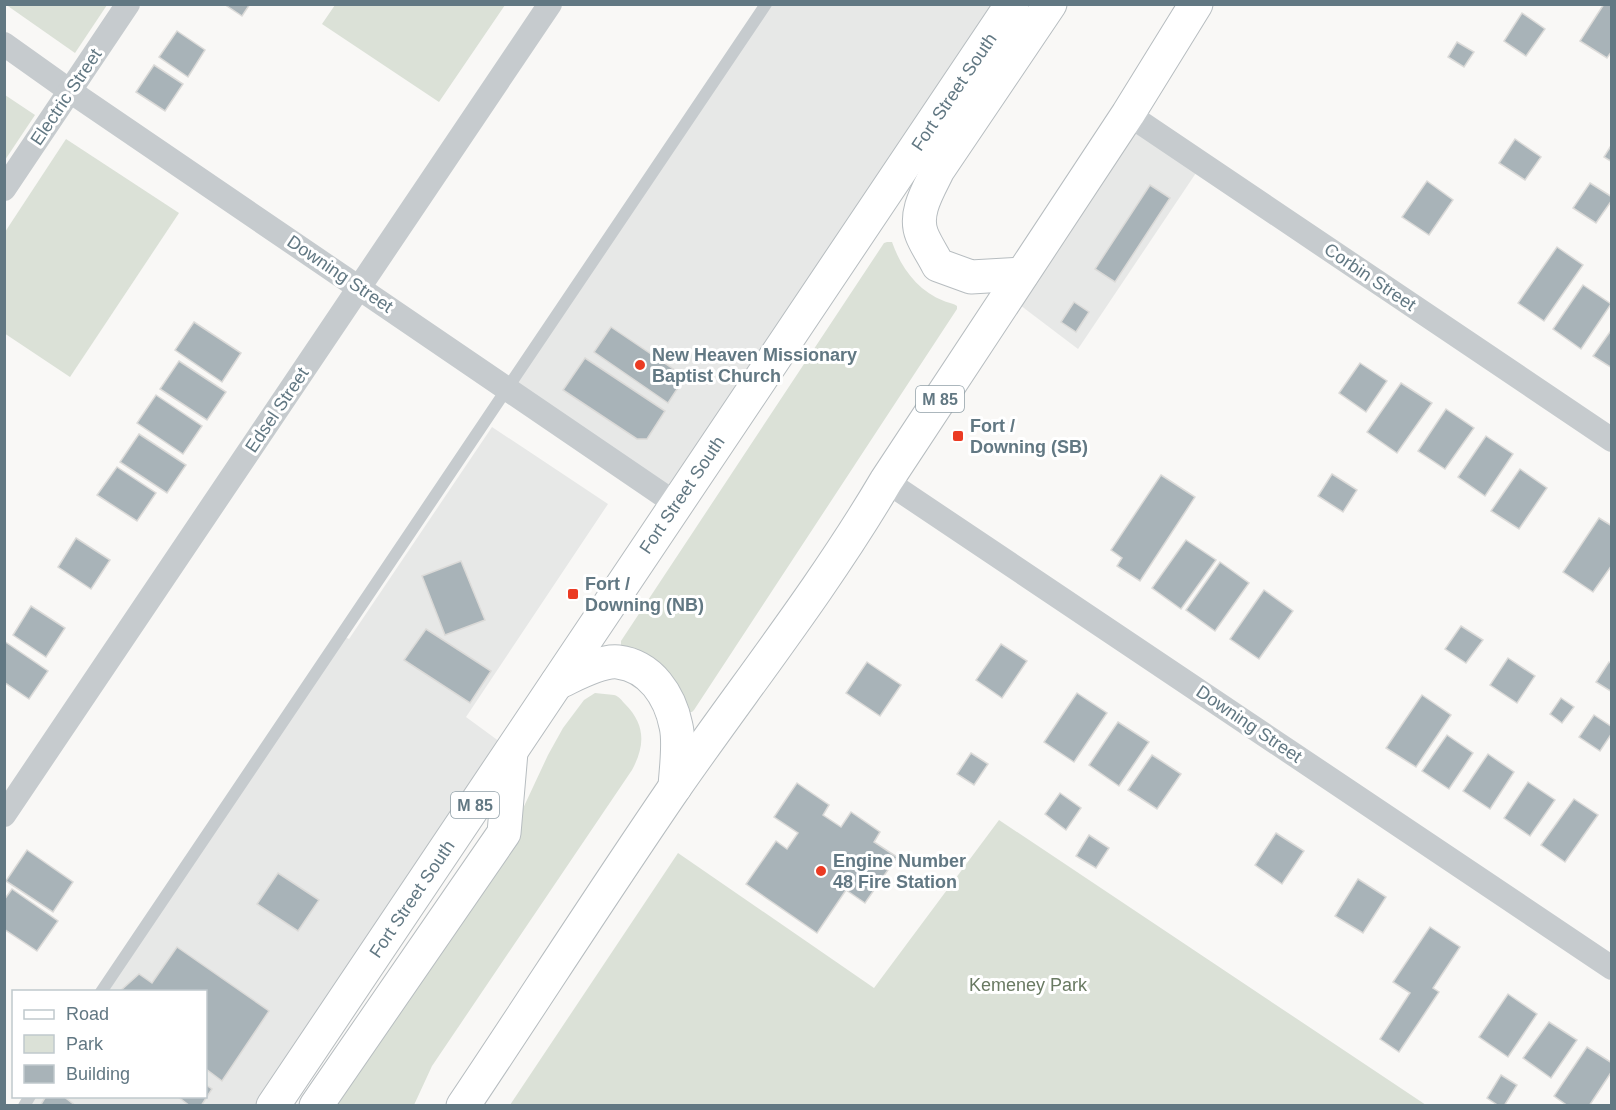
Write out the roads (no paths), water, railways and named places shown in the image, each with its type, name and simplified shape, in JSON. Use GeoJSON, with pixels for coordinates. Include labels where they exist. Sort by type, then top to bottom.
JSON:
{"type":"FeatureCollection","features":[{"type":"Feature","properties":{"kind":"main road","name":"Fort Street South"},"geometry":{"type":"LineString","coordinates":[[273,1106],[1012,4]]}},
{"type":"Feature","properties":{"kind":"main road"},"geometry":{"type":"LineString","coordinates":[[1022,274],[971,277],[938,265],[921,233],[919,219],[923,200],[938,170],[1050,4]]}},
{"type":"Feature","properties":{"kind":"main road","name":"M 85"},"geometry":{"type":"LineString","coordinates":[[463,1106],[675,787],[778,644],[865,516],[886,480],[1128,114],[1196,4]]}},
{"type":"Feature","properties":{"kind":"main road"},"geometry":{"type":"LineString","coordinates":[[557,683],[593,666],[617,661],[644,670],[665,694],[676,728],[675,787]]}},
{"type":"Feature","properties":{"kind":"main road"},"geometry":{"type":"LineString","coordinates":[[316,1106],[504,833],[511,750]]}},
{"type":"Feature","properties":{"kind":"street","name":"Electric Street"},"geometry":{"type":"LineString","coordinates":[[4,189],[128,4]]}},
{"type":"Feature","properties":{"kind":"street","name":"Edsel Street"},"geometry":{"type":"LineString","coordinates":[[4,815],[550,4]]}},
{"type":"Feature","properties":{"kind":"street","name":"Downing Street"},"geometry":{"type":"LineString","coordinates":[[4,44],[676,504]]}},
{"type":"Feature","properties":{"kind":"street","name":"Corbin Street"},"geometry":{"type":"LineString","coordinates":[[1128,114],[1611,440]]}},
{"type":"Feature","properties":{"kind":"street","name":"Downing Street"},"geometry":{"type":"LineString","coordinates":[[886,480],[1611,968]]}},
{"type":"Feature","properties":{"kind":"lane"},"geometry":{"type":"LineString","coordinates":[[102,990],[766,4]]}},
{"type":"Feature","properties":{"kind":"place","name":"New Heaven Missionary Baptist Church"},"geometry":{"type":"Point","coordinates":[640,365]}},
{"type":"Feature","properties":{"kind":"place","name":"Fort / Downing (SB)"},"geometry":{"type":"Point","coordinates":[958,436]}},
{"type":"Feature","properties":{"kind":"place","name":"Fort / Downing (NB)"},"geometry":{"type":"Point","coordinates":[573,594]}},
{"type":"Feature","properties":{"kind":"place","name":"Engine Number 48 Fire Station"},"geometry":{"type":"Point","coordinates":[821,871]}},
{"type":"Feature","properties":{"kind":"park label","name":"Kemeney Park"},"geometry":{"type":"Point","coordinates":[1028,985]}}]}
